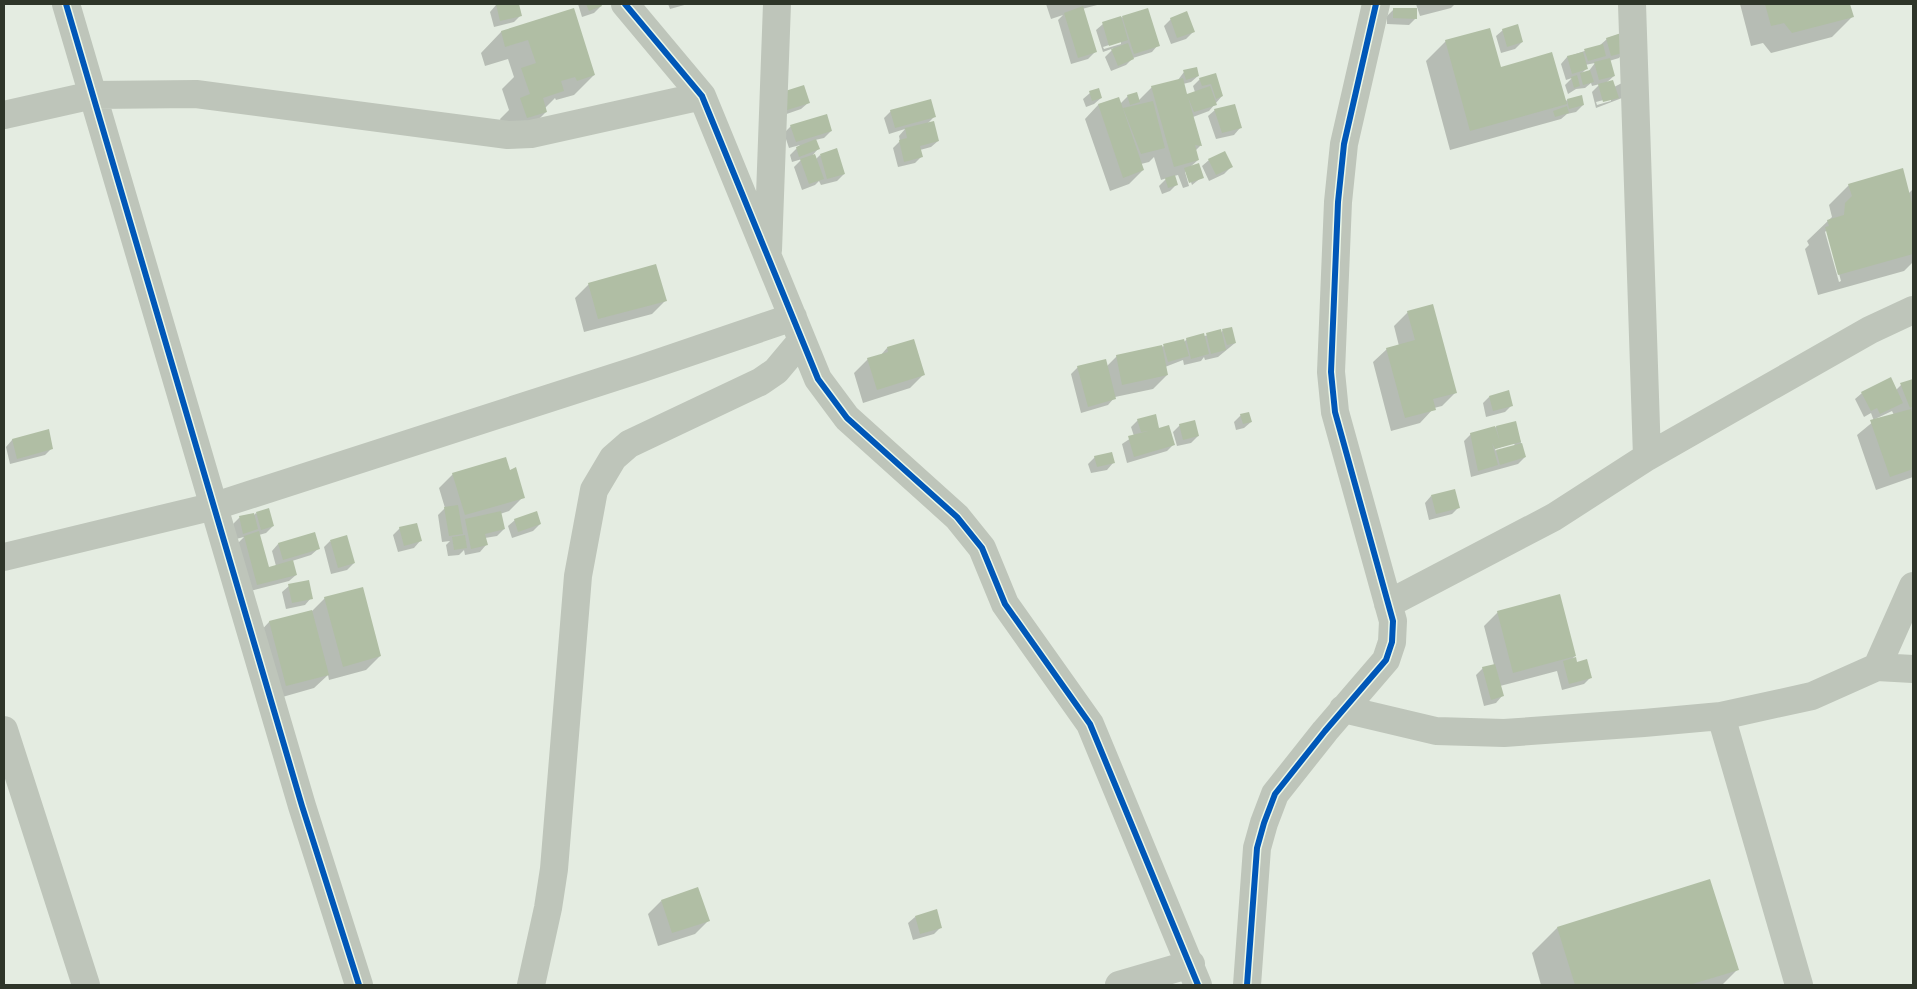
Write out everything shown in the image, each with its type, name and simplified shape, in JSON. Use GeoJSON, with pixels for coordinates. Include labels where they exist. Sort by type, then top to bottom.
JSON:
{"type":"FeatureCollection","features":[{"type":"Feature","properties":{"kind":"street"},"geometry":{"type":"LineString","coordinates":[[66,4],[302,806],[359,985]]}},
{"type":"Feature","properties":{"kind":"street"},"geometry":{"type":"LineString","coordinates":[[625,4],[702,96],[818,379],[847,418],[957,517],[982,548],[1005,604],[1090,724],[1195,974],[1119,985]]}},
{"type":"Feature","properties":{"kind":"street"},"geometry":{"type":"LineString","coordinates":[[768,259],[777,4]]}},
{"type":"Feature","properties":{"kind":"street"},"geometry":{"type":"LineString","coordinates":[[1247,985],[1257,848],[1275,794],[1386,660],[1392,642],[1393,621],[1336,412],[1331,372],[1338,202],[1344,144],[1376,4]]}},
{"type":"Feature","properties":{"kind":"street"},"geometry":{"type":"LineString","coordinates":[[1632,4],[1647,457]]}},
{"type":"Feature","properties":{"kind":"street"},"geometry":{"type":"LineString","coordinates":[[4,115],[92,95],[222,95],[508,134],[549,131],[702,96]]}},
{"type":"Feature","properties":{"kind":"street"},"geometry":{"type":"LineString","coordinates":[[1388,604],[1554,517],[1647,457],[1870,330],[1913,310]]}},
{"type":"Feature","properties":{"kind":"street"},"geometry":{"type":"LineString","coordinates":[[4,558],[215,506],[640,369],[798,328]]}},
{"type":"Feature","properties":{"kind":"street"},"geometry":{"type":"LineString","coordinates":[[531,985],[548,908],[554,869],[578,576],[594,490],[613,458],[629,444],[760,382],[776,371],[798,328]]}},
{"type":"Feature","properties":{"kind":"street"},"geometry":{"type":"LineString","coordinates":[[1877,667],[1913,586]]}},
{"type":"Feature","properties":{"kind":"street"},"geometry":{"type":"LineString","coordinates":[[1344,709],[1436,731],[1504,733],[1721,716],[1812,696],[1877,667],[1913,669]]}},
{"type":"Feature","properties":{"kind":"street"},"geometry":{"type":"LineString","coordinates":[[1721,716],[1799,985]]}},
{"type":"Feature","properties":{"kind":"street"},"geometry":{"type":"LineString","coordinates":[[4,730],[86,985]]}},
{"type":"Feature","properties":{"kind":"building"},"geometry":{"type":"Polygon","coordinates":[[[496,4],[519,4],[522,16],[500,21],[496,4]]]}},
{"type":"Feature","properties":{"kind":"building"},"geometry":{"type":"Polygon","coordinates":[[[586,4],[601,4],[602,6],[589,11],[586,4]]]}},
{"type":"Feature","properties":{"kind":"building"},"geometry":{"type":"Polygon","coordinates":[[[1765,4],[1850,4],[1854,17],[1792,33],[1784,23],[1771,26],[1765,4]]]}},
{"type":"Feature","properties":{"kind":"building"},"geometry":{"type":"Polygon","coordinates":[[[1083,6],[1097,52],[1078,58],[1064,13],[1083,6]]]}},
{"type":"Feature","properties":{"kind":"building"},"geometry":{"type":"Polygon","coordinates":[[[574,8],[595,75],[577,81],[575,77],[561,81],[564,91],[543,98],[547,112],[527,118],[520,98],[530,94],[521,68],[536,63],[528,40],[505,47],[501,31],[574,8]]]}},
{"type":"Feature","properties":{"kind":"building"},"geometry":{"type":"Polygon","coordinates":[[[1148,8],[1160,46],[1134,54],[1122,16],[1148,8]]]}},
{"type":"Feature","properties":{"kind":"building"},"geometry":{"type":"Polygon","coordinates":[[[1393,8],[1417,8],[1417,19],[1393,18],[1393,8]]]}},
{"type":"Feature","properties":{"kind":"building"},"geometry":{"type":"Polygon","coordinates":[[[1187,11],[1195,32],[1177,38],[1170,18],[1187,11]]]}},
{"type":"Feature","properties":{"kind":"building"},"geometry":{"type":"Polygon","coordinates":[[[1121,16],[1128,40],[1109,46],[1102,22],[1121,16]]]}},
{"type":"Feature","properties":{"kind":"building"},"geometry":{"type":"Polygon","coordinates":[[[1518,24],[1523,42],[1507,47],[1502,29],[1518,24]]]}},
{"type":"Feature","properties":{"kind":"building"},"geometry":{"type":"Polygon","coordinates":[[[1490,28],[1501,67],[1552,52],[1567,104],[1470,131],[1445,40],[1490,28]]]}},
{"type":"Feature","properties":{"kind":"building"},"geometry":{"type":"Polygon","coordinates":[[[1621,33],[1627,52],[1611,56],[1606,38],[1621,33]]]}},
{"type":"Feature","properties":{"kind":"building"},"geometry":{"type":"Polygon","coordinates":[[[1128,43],[1134,59],[1118,66],[1111,49],[1128,43]]]}},
{"type":"Feature","properties":{"kind":"building"},"geometry":{"type":"Polygon","coordinates":[[[1603,44],[1606,56],[1588,61],[1584,49],[1603,44]]]}},
{"type":"Feature","properties":{"kind":"building"},"geometry":{"type":"Polygon","coordinates":[[[1583,52],[1588,69],[1572,74],[1567,56],[1583,52]]]}},
{"type":"Feature","properties":{"kind":"building"},"geometry":{"type":"Polygon","coordinates":[[[1610,58],[1615,76],[1599,80],[1594,62],[1610,58]]]}},
{"type":"Feature","properties":{"kind":"building"},"geometry":{"type":"Polygon","coordinates":[[[1197,67],[1199,76],[1186,80],[1183,70],[1197,67]]]}},
{"type":"Feature","properties":{"kind":"building"},"geometry":{"type":"Polygon","coordinates":[[[1590,70],[1594,82],[1583,85],[1580,73],[1590,70]]]}},
{"type":"Feature","properties":{"kind":"building"},"geometry":{"type":"Polygon","coordinates":[[[1216,73],[1223,96],[1216,99],[1211,84],[1202,86],[1199,78],[1216,73]]]}},
{"type":"Feature","properties":{"kind":"building"},"geometry":{"type":"Polygon","coordinates":[[[1577,75],[1580,86],[1574,88],[1571,77],[1577,75]]]}},
{"type":"Feature","properties":{"kind":"building"},"geometry":{"type":"Polygon","coordinates":[[[1183,78],[1187,94],[1210,86],[1217,105],[1194,112],[1188,97],[1202,146],[1195,145],[1199,160],[1174,167],[1151,86],[1183,78]]]}},
{"type":"Feature","properties":{"kind":"building"},"geometry":{"type":"Polygon","coordinates":[[[1613,80],[1619,98],[1603,102],[1598,84],[1613,80]]]}},
{"type":"Feature","properties":{"kind":"building"},"geometry":{"type":"Polygon","coordinates":[[[804,85],[810,103],[784,111],[779,93],[804,85]]]}},
{"type":"Feature","properties":{"kind":"building"},"geometry":{"type":"Polygon","coordinates":[[[1099,88],[1102,98],[1092,101],[1089,91],[1099,88]]]}},
{"type":"Feature","properties":{"kind":"building"},"geometry":{"type":"Polygon","coordinates":[[[1137,92],[1140,102],[1130,105],[1127,95],[1137,92]]]}},
{"type":"Feature","properties":{"kind":"building"},"geometry":{"type":"Polygon","coordinates":[[[1582,95],[1584,105],[1569,109],[1567,99],[1582,95]]]}},
{"type":"Feature","properties":{"kind":"building"},"geometry":{"type":"Polygon","coordinates":[[[1119,97],[1144,170],[1123,178],[1098,104],[1119,97]]]}},
{"type":"Feature","properties":{"kind":"building"},"geometry":{"type":"Polygon","coordinates":[[[931,99],[936,117],[895,128],[890,110],[931,99]]]}},
{"type":"Feature","properties":{"kind":"building"},"geometry":{"type":"Polygon","coordinates":[[[1153,101],[1165,148],[1141,154],[1123,108],[1153,101]]]}},
{"type":"Feature","properties":{"kind":"building"},"geometry":{"type":"Polygon","coordinates":[[[1235,104],[1242,128],[1222,133],[1214,109],[1235,104]]]}},
{"type":"Feature","properties":{"kind":"building"},"geometry":{"type":"Polygon","coordinates":[[[1567,106],[1569,113],[1555,117],[1553,111],[1567,106]]]}},
{"type":"Feature","properties":{"kind":"building"},"geometry":{"type":"Polygon","coordinates":[[[827,114],[832,131],[796,142],[790,125],[827,114]]]}},
{"type":"Feature","properties":{"kind":"building"},"geometry":{"type":"Polygon","coordinates":[[[934,121],[939,141],[920,146],[923,157],[904,162],[899,140],[907,138],[905,128],[934,121]]]}},
{"type":"Feature","properties":{"kind":"building"},"geometry":{"type":"Polygon","coordinates":[[[816,139],[820,149],[799,157],[796,147],[816,139]]]}},
{"type":"Feature","properties":{"kind":"building"},"geometry":{"type":"Polygon","coordinates":[[[837,148],[845,174],[827,179],[820,154],[837,148]]]}},
{"type":"Feature","properties":{"kind":"building"},"geometry":{"type":"Polygon","coordinates":[[[1225,151],[1233,167],[1216,175],[1208,159],[1225,151]]]}},
{"type":"Feature","properties":{"kind":"building"},"geometry":{"type":"Polygon","coordinates":[[[815,154],[824,179],[809,184],[800,159],[815,154]]]}},
{"type":"Feature","properties":{"kind":"building"},"geometry":{"type":"Polygon","coordinates":[[[1199,163],[1204,178],[1189,183],[1184,168],[1199,163]]]}},
{"type":"Feature","properties":{"kind":"building"},"geometry":{"type":"Polygon","coordinates":[[[1903,168],[1913,207],[1913,254],[1838,275],[1825,227],[1829,226],[1827,220],[1844,215],[1845,203],[1852,196],[1848,184],[1903,168]]]}},
{"type":"Feature","properties":{"kind":"building"},"geometry":{"type":"Polygon","coordinates":[[[1175,175],[1178,185],[1168,188],[1165,178],[1175,175]]]}},
{"type":"Feature","properties":{"kind":"building"},"geometry":{"type":"Polygon","coordinates":[[[656,264],[667,301],[598,319],[588,283],[656,264]]]}},
{"type":"Feature","properties":{"kind":"building"},"geometry":{"type":"Polygon","coordinates":[[[1433,304],[1457,393],[1433,399],[1436,410],[1405,418],[1386,348],[1415,340],[1407,311],[1433,304]]]}},
{"type":"Feature","properties":{"kind":"building"},"geometry":{"type":"Polygon","coordinates":[[[1232,327],[1236,343],[1227,345],[1222,329],[1232,327]]]}},
{"type":"Feature","properties":{"kind":"building"},"geometry":{"type":"Polygon","coordinates":[[[1221,329],[1226,350],[1211,354],[1206,333],[1221,329]]]}},
{"type":"Feature","properties":{"kind":"building"},"geometry":{"type":"Polygon","coordinates":[[[1204,333],[1209,354],[1191,359],[1186,338],[1204,333]]]}},
{"type":"Feature","properties":{"kind":"building"},"geometry":{"type":"Polygon","coordinates":[[[914,339],[925,375],[877,390],[867,358],[888,352],[887,347],[914,339]]]}},
{"type":"Feature","properties":{"kind":"building"},"geometry":{"type":"Polygon","coordinates":[[[1184,339],[1189,356],[1168,362],[1163,344],[1184,339]]]}},
{"type":"Feature","properties":{"kind":"building"},"geometry":{"type":"Polygon","coordinates":[[[1162,345],[1168,375],[1122,385],[1116,355],[1162,345]]]}},
{"type":"Feature","properties":{"kind":"building"},"geometry":{"type":"Polygon","coordinates":[[[1106,359],[1116,399],[1088,407],[1077,366],[1106,359]]]}},
{"type":"Feature","properties":{"kind":"building"},"geometry":{"type":"Polygon","coordinates":[[[1891,377],[1903,403],[1880,414],[1877,408],[1871,411],[1861,392],[1891,377]]]}},
{"type":"Feature","properties":{"kind":"building"},"geometry":{"type":"Polygon","coordinates":[[[1913,379],[1913,406],[1910,408],[1900,383],[1913,379]]]}},
{"type":"Feature","properties":{"kind":"building"},"geometry":{"type":"Polygon","coordinates":[[[1509,390],[1513,406],[1493,411],[1489,396],[1509,390]]]}},
{"type":"Feature","properties":{"kind":"building"},"geometry":{"type":"Polygon","coordinates":[[[1911,409],[1913,415],[1913,469],[1890,477],[1870,420],[1911,409]]]}},
{"type":"Feature","properties":{"kind":"building"},"geometry":{"type":"Polygon","coordinates":[[[1249,412],[1252,422],[1243,424],[1240,414],[1249,412]]]}},
{"type":"Feature","properties":{"kind":"building"},"geometry":{"type":"Polygon","coordinates":[[[1156,414],[1159,428],[1169,425],[1175,445],[1134,457],[1128,436],[1148,431],[1141,432],[1137,419],[1156,414]]]}},
{"type":"Feature","properties":{"kind":"building"},"geometry":{"type":"Polygon","coordinates":[[[1195,420],[1199,436],[1183,440],[1179,424],[1195,420]]]}},
{"type":"Feature","properties":{"kind":"building"},"geometry":{"type":"Polygon","coordinates":[[[1516,421],[1521,442],[1495,449],[1492,443],[1498,465],[1478,471],[1470,433],[1495,426],[1500,442],[1496,426],[1516,421]]]}},
{"type":"Feature","properties":{"kind":"building"},"geometry":{"type":"Polygon","coordinates":[[[49,429],[53,449],[17,459],[12,439],[49,429]]]}},
{"type":"Feature","properties":{"kind":"building"},"geometry":{"type":"Polygon","coordinates":[[[1522,443],[1526,457],[1500,465],[1496,450],[1522,443]]]}},
{"type":"Feature","properties":{"kind":"building"},"geometry":{"type":"Polygon","coordinates":[[[1112,452],[1115,463],[1097,467],[1094,456],[1112,452]]]}},
{"type":"Feature","properties":{"kind":"building"},"geometry":{"type":"Polygon","coordinates":[[[506,457],[510,470],[516,467],[525,498],[465,515],[452,473],[506,457]]]}},
{"type":"Feature","properties":{"kind":"building"},"geometry":{"type":"Polygon","coordinates":[[[1455,489],[1460,508],[1436,514],[1431,495],[1455,489]]]}},
{"type":"Feature","properties":{"kind":"building"},"geometry":{"type":"Polygon","coordinates":[[[458,505],[463,534],[449,536],[444,507],[458,505]]]}},
{"type":"Feature","properties":{"kind":"building"},"geometry":{"type":"Polygon","coordinates":[[[269,508],[274,526],[261,530],[256,512],[269,508]]]}},
{"type":"Feature","properties":{"kind":"building"},"geometry":{"type":"Polygon","coordinates":[[[501,511],[505,529],[485,534],[488,545],[471,549],[465,519],[501,511]]]}},
{"type":"Feature","properties":{"kind":"building"},"geometry":{"type":"Polygon","coordinates":[[[537,511],[541,524],[518,532],[514,519],[537,511]]]}},
{"type":"Feature","properties":{"kind":"building"},"geometry":{"type":"Polygon","coordinates":[[[254,513],[258,529],[243,534],[239,516],[254,513]]]}},
{"type":"Feature","properties":{"kind":"building"},"geometry":{"type":"Polygon","coordinates":[[[417,523],[422,541],[404,546],[399,527],[417,523]]]}},
{"type":"Feature","properties":{"kind":"building"},"geometry":{"type":"Polygon","coordinates":[[[259,531],[269,567],[293,560],[297,575],[257,585],[244,536],[259,531]]]}},
{"type":"Feature","properties":{"kind":"building"},"geometry":{"type":"Polygon","coordinates":[[[315,532],[320,549],[283,560],[278,543],[315,532]]]}},
{"type":"Feature","properties":{"kind":"building"},"geometry":{"type":"Polygon","coordinates":[[[347,535],[355,563],[338,568],[330,540],[347,535]]]}},
{"type":"Feature","properties":{"kind":"building"},"geometry":{"type":"Polygon","coordinates":[[[465,535],[467,548],[454,550],[452,537],[465,535]]]}},
{"type":"Feature","properties":{"kind":"building"},"geometry":{"type":"Polygon","coordinates":[[[309,580],[313,599],[292,603],[288,584],[309,580]]]}},
{"type":"Feature","properties":{"kind":"building"},"geometry":{"type":"Polygon","coordinates":[[[363,587],[381,656],[343,667],[324,597],[363,587]]]}},
{"type":"Feature","properties":{"kind":"building"},"geometry":{"type":"Polygon","coordinates":[[[1560,594],[1576,656],[1513,673],[1497,611],[1560,594]]]}},
{"type":"Feature","properties":{"kind":"building"},"geometry":{"type":"Polygon","coordinates":[[[312,610],[329,675],[286,686],[269,621],[312,610]]]}},
{"type":"Feature","properties":{"kind":"building"},"geometry":{"type":"Polygon","coordinates":[[[1576,657],[1577,662],[1587,659],[1592,678],[1569,684],[1563,661],[1576,657]]]}},
{"type":"Feature","properties":{"kind":"building"},"geometry":{"type":"Polygon","coordinates":[[[1495,664],[1504,696],[1491,700],[1482,667],[1495,664]]]}},
{"type":"Feature","properties":{"kind":"building"},"geometry":{"type":"Polygon","coordinates":[[[1710,879],[1739,970],[1689,985],[1575,985],[1557,927],[1710,879]]]}},
{"type":"Feature","properties":{"kind":"building"},"geometry":{"type":"Polygon","coordinates":[[[698,887],[710,921],[672,933],[661,900],[698,887]]]}},
{"type":"Feature","properties":{"kind":"building"},"geometry":{"type":"Polygon","coordinates":[[[937,909],[942,928],[920,934],[915,916],[937,909]]]}},
{"type":"Feature","properties":{"kind":"cycle path"},"geometry":{"type":"LineString","coordinates":[[66,4],[302,806],[359,985]]}},
{"type":"Feature","properties":{"kind":"cycle path"},"geometry":{"type":"LineString","coordinates":[[625,4],[702,96],[818,379],[847,418],[957,517],[982,548],[1005,604],[1090,724],[1198,985]]}},
{"type":"Feature","properties":{"kind":"cycle path"},"geometry":{"type":"LineString","coordinates":[[1247,985],[1257,848],[1275,794],[1325,731],[1386,660],[1392,642],[1393,621],[1335,412],[1331,372],[1338,202],[1344,144],[1376,4]]}}]}
